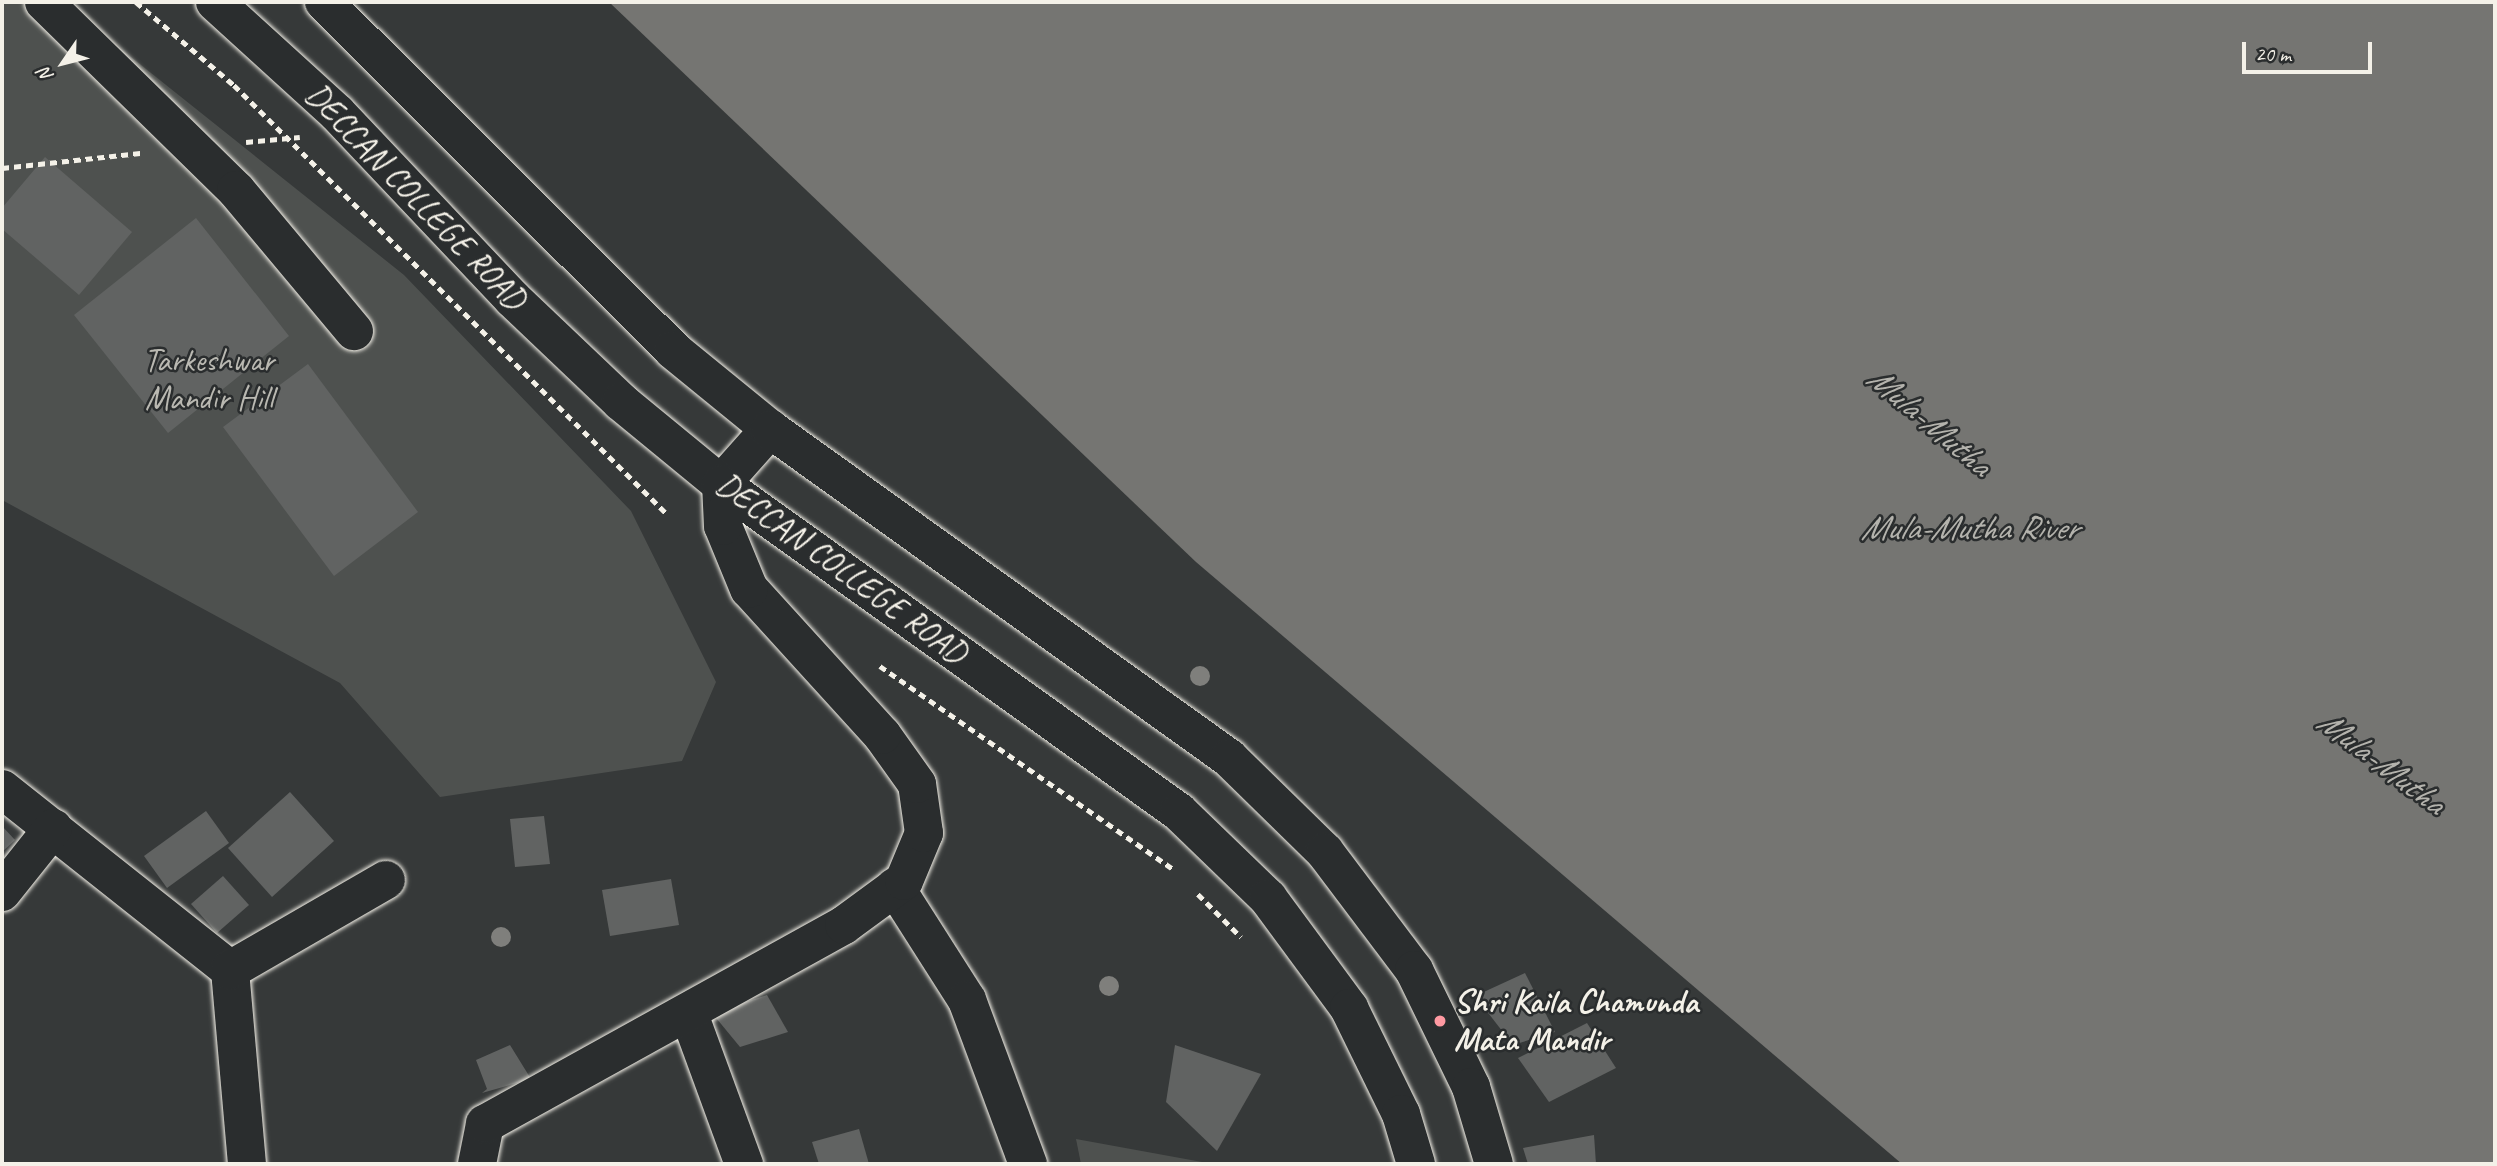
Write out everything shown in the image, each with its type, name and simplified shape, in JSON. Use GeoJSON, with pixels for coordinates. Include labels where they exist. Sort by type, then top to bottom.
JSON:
{"type":"FeatureCollection","features":[{"type":"Feature","properties":{"kind":"main road"},"geometry":{"type":"LineString","coordinates":[[44,2],[236,190],[354,331]]}},
{"type":"Feature","properties":{"kind":"main road","name":"DECCAN COLLEGE ROAD"},"geometry":{"type":"LineString","coordinates":[[215,2],[337,113],[542,327],[721,484],[1179,812],[1258,889],[1349,1008],[1401,1114],[1416,1164]]}},
{"type":"Feature","properties":{"kind":"main road"},"geometry":{"type":"LineString","coordinates":[[324,2],[673,350],[770,429],[1229,758],[1325,852],[1414,970],[1471,1087],[1494,1164]]}},
{"type":"Feature","properties":{"kind":"main road"},"geometry":{"type":"LineString","coordinates":[[477,1164],[485,1124],[689,1014],[844,925],[904,881],[924,833],[917,785],[882,735],[749,589],[723,526],[721,484],[770,429]]}},
{"type":"Feature","properties":{"kind":"main road"},"geometry":{"type":"LineString","coordinates":[[2,789],[230,970],[247,1164]]}},
{"type":"Feature","properties":{"kind":"main road"},"geometry":{"type":"LineString","coordinates":[[2,892],[53,828]]}},
{"type":"Feature","properties":{"kind":"main road"},"geometry":{"type":"LineString","coordinates":[[230,970],[386,880]]}},
{"type":"Feature","properties":{"kind":"main road"},"geometry":{"type":"LineString","coordinates":[[895,887],[967,1000],[1028,1164]]}},
{"type":"Feature","properties":{"kind":"main road"},"geometry":{"type":"LineString","coordinates":[[689,1014],[744,1164]]}},
{"type":"Feature","properties":{"kind":"path"},"geometry":{"type":"LineString","coordinates":[[136,2],[233,85],[667,515]]}},
{"type":"Feature","properties":{"kind":"path"},"geometry":{"type":"LineString","coordinates":[[867,657],[1186,880]]}},
{"type":"Feature","properties":{"kind":"path"},"geometry":{"type":"LineString","coordinates":[[1195,890],[1250,946]]}},
{"type":"Feature","properties":{"kind":"green space","name":"Tarkeshwar Mandir Hill"},"geometry":{"type":"Polygon","coordinates":[[[2,2],[62,2],[404,275],[631,511],[716,682],[682,761],[440,797],[340,683],[2,500],[2,2]]]}},
{"type":"Feature","properties":{"kind":"green space"},"geometry":{"type":"Polygon","coordinates":[[[1076,1139],[1213,1164],[1081,1164],[1076,1139]]]}},
{"type":"Feature","properties":{"kind":"water","name":"Mula-Mutha River"},"geometry":{"type":"Polygon","coordinates":[[[609,2],[2495,2],[2495,1164],[1902,1164],[1196,562],[609,2]]]}},
{"type":"Feature","properties":{"kind":"building"},"geometry":{"type":"Polygon","coordinates":[[[45,157],[132,232],[79,295],[2,229],[2,208],[45,157]]]}},
{"type":"Feature","properties":{"kind":"building"},"geometry":{"type":"Polygon","coordinates":[[[196,218],[289,336],[168,433],[74,315],[196,218]]]}},
{"type":"Feature","properties":{"kind":"building"},"geometry":{"type":"Polygon","coordinates":[[[308,364],[418,512],[334,576],[223,427],[308,364]]]}},
{"type":"Feature","properties":{"kind":"building"},"geometry":{"type":"Polygon","coordinates":[[[290,792],[334,841],[272,897],[228,848],[290,792]]]}},
{"type":"Feature","properties":{"kind":"building"},"geometry":{"type":"Polygon","coordinates":[[[206,811],[229,843],[167,888],[144,856],[206,811]]]}},
{"type":"Feature","properties":{"kind":"building"},"geometry":{"type":"Polygon","coordinates":[[[544,816],[550,864],[515,867],[510,819],[544,816]]]}},
{"type":"Feature","properties":{"kind":"building"},"geometry":{"type":"Polygon","coordinates":[[[2,826],[15,840],[2,852],[2,826]]]}},
{"type":"Feature","properties":{"kind":"building"},"geometry":{"type":"Polygon","coordinates":[[[223,876],[249,905],[217,933],[191,904],[223,876]]]}},
{"type":"Feature","properties":{"kind":"building"},"geometry":{"type":"Polygon","coordinates":[[[671,879],[679,925],[610,936],[602,890],[671,879]]]}},
{"type":"Feature","properties":{"kind":"building"},"geometry":{"type":"Polygon","coordinates":[[[1525,973],[1555,1032],[1513,1045],[1475,996],[1525,973]]]}},
{"type":"Feature","properties":{"kind":"building"},"geometry":{"type":"Polygon","coordinates":[[[767,995],[788,1032],[740,1047],[712,1013],[767,995]]]}},
{"type":"Feature","properties":{"kind":"building"},"geometry":{"type":"Polygon","coordinates":[[[1587,1023],[1616,1068],[1549,1102],[1518,1058],[1587,1023]]]}},
{"type":"Feature","properties":{"kind":"building"},"geometry":{"type":"Polygon","coordinates":[[[510,1045],[531,1079],[482,1093],[487,1089],[476,1060],[510,1045]]]}},
{"type":"Feature","properties":{"kind":"building"},"geometry":{"type":"Polygon","coordinates":[[[1175,1045],[1261,1074],[1217,1151],[1166,1102],[1175,1045]]]}},
{"type":"Feature","properties":{"kind":"building"},"geometry":{"type":"Polygon","coordinates":[[[859,1129],[869,1164],[819,1164],[812,1142],[859,1129]]]}},
{"type":"Feature","properties":{"kind":"building"},"geometry":{"type":"Polygon","coordinates":[[[1594,1135],[1596,1164],[1528,1164],[1523,1148],[1594,1135]]]}},
{"type":"Feature","properties":{"kind":"place","name":"Shri Kaila Chamunda Mata Mandir"},"geometry":{"type":"Point","coordinates":[1440,1021]}},
{"type":"Feature","properties":{"kind":"water label","name":"Mula-Mutha"},"geometry":{"type":"Point","coordinates":[1929,421]}},
{"type":"Feature","properties":{"kind":"water label","name":"Mula-Mutha"},"geometry":{"type":"Point","coordinates":[2381,762]}}]}
